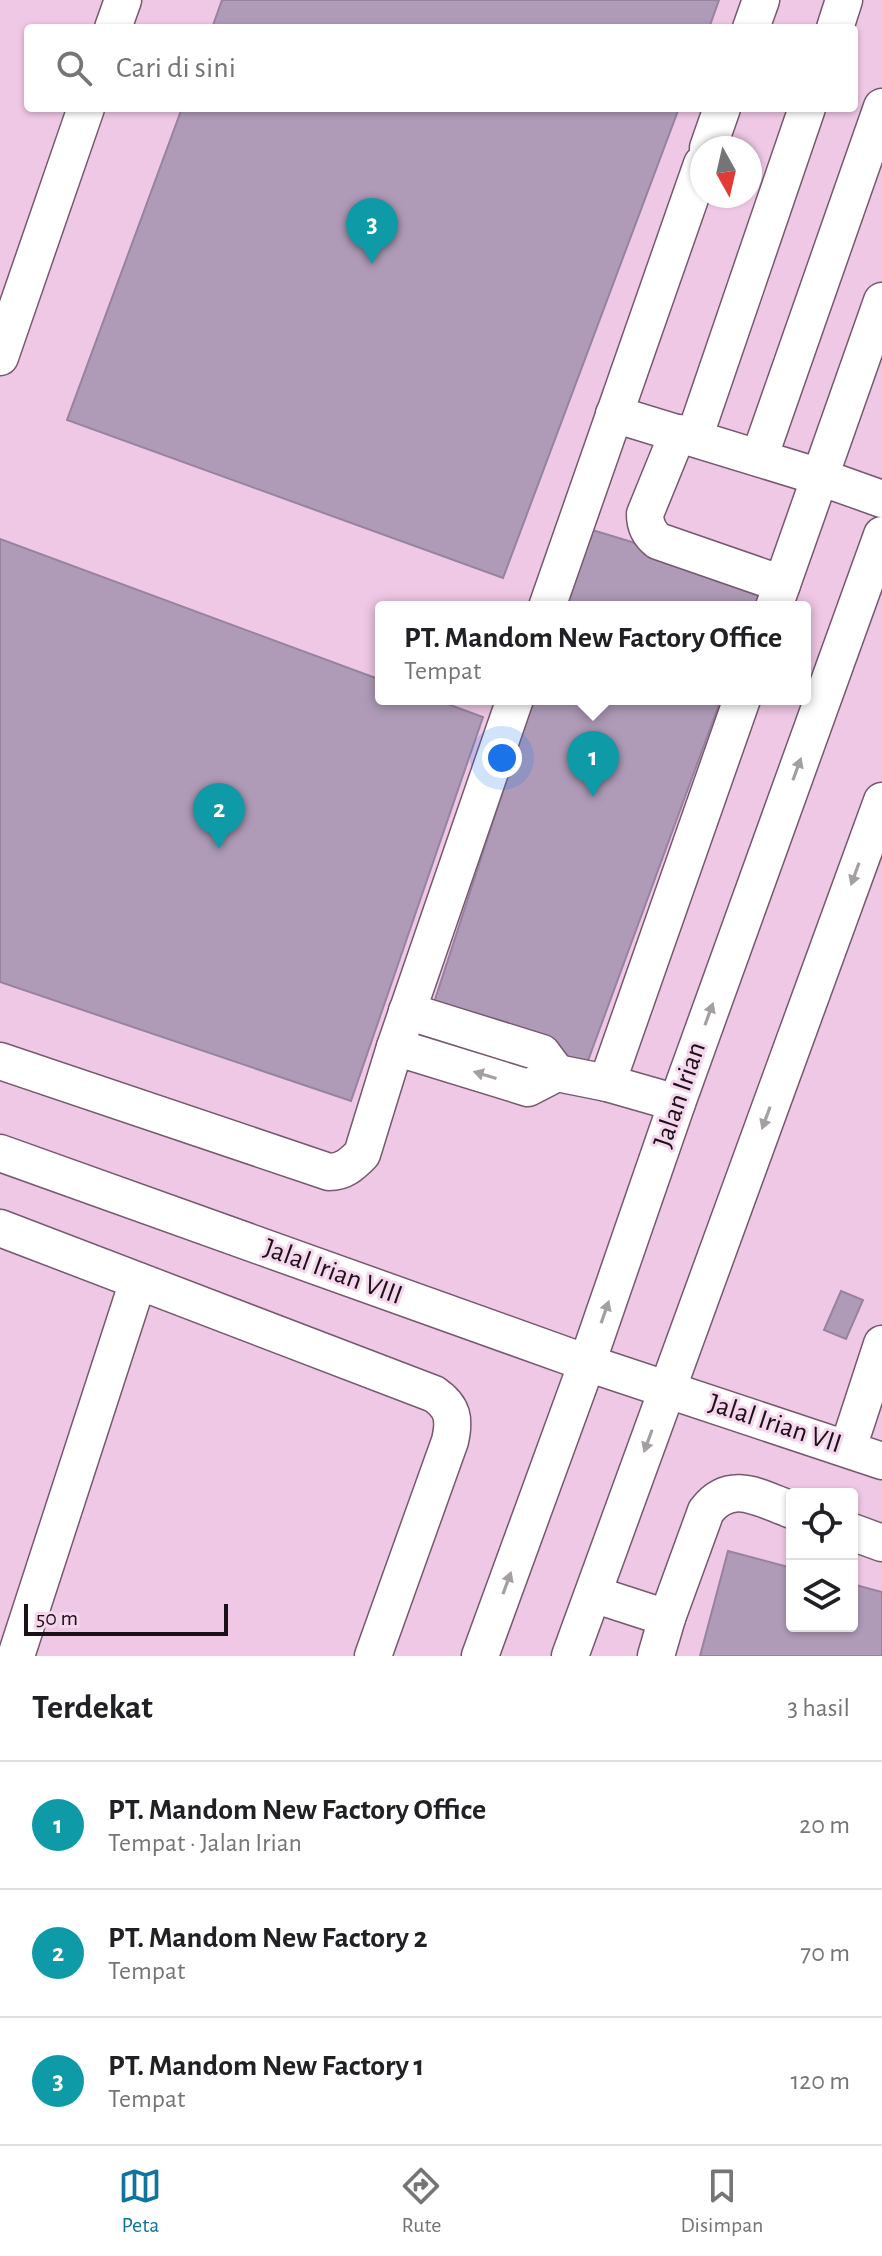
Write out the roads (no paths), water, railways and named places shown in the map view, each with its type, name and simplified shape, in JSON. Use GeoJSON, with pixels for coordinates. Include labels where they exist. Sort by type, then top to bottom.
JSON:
{"type":"FeatureCollection","features":[{"type":"Feature","properties":{"kind":"street"},"geometry":{"type":"LineString","coordinates":[[114,24],[123,0]]}},
{"type":"Feature","properties":{"kind":"street"},"geometry":{"type":"LineString","coordinates":[[752,24],[761,0]]}},
{"type":"Feature","properties":{"kind":"street"},"geometry":{"type":"LineString","coordinates":[[836,24],[844,0]]}},
{"type":"Feature","properties":{"kind":"street"},"geometry":{"type":"LineString","coordinates":[[759,458],[882,107]]}},
{"type":"Feature","properties":{"kind":"street"},"geometry":{"type":"LineString","coordinates":[[0,357],[85,112]]}},
{"type":"Feature","properties":{"kind":"street"},"geometry":{"type":"LineString","coordinates":[[712,136],[721,112]]}},
{"type":"Feature","properties":{"kind":"street"},"geometry":{"type":"LineString","coordinates":[[806,112],[686,436],[645,514],[652,536],[778,596],[882,301]]}},
{"type":"Feature","properties":{"kind":"street"},"geometry":{"type":"LineString","coordinates":[[549,601],[690,198]]}},
{"type":"Feature","properties":{"kind":"street"},"geometry":{"type":"LineString","coordinates":[[614,414],[882,499]]}},
{"type":"Feature","properties":{"kind":"street","name":"Jalan Irian"},"geometry":{"type":"LineString","coordinates":[[480,1656],[882,535]]}},
{"type":"Feature","properties":{"kind":"street"},"geometry":{"type":"LineString","coordinates":[[0,1061],[329,1172],[350,1166],[362,1154],[407,1011],[513,705]]}},
{"type":"Feature","properties":{"kind":"street"},"geometry":{"type":"LineString","coordinates":[[607,1083],[740,705]]}},
{"type":"Feature","properties":{"kind":"street"},"geometry":{"type":"LineString","coordinates":[[570,1656],[882,801]]}},
{"type":"Feature","properties":{"kind":"street"},"geometry":{"type":"LineString","coordinates":[[407,1011],[542,1053],[557,1073]]}},
{"type":"Feature","properties":{"kind":"street"},"geometry":{"type":"LineString","coordinates":[[395,1047],[528,1088],[557,1073],[607,1083],[677,1103]]}},
{"type":"Feature","properties":{"kind":"street","name":"Jalal Irian VIII"},"geometry":{"type":"LineString","coordinates":[[0,1153],[587,1363],[667,1388]]}},
{"type":"Feature","properties":{"kind":"street"},"geometry":{"type":"LineString","coordinates":[[0,1228],[434,1394],[444,1401],[449,1407],[453,1428],[450,1441],[373,1656]]}},
{"type":"Feature","properties":{"kind":"street"},"geometry":{"type":"LineString","coordinates":[[16,1656],[138,1281]]}},
{"type":"Feature","properties":{"kind":"street"},"geometry":{"type":"LineString","coordinates":[[848,1448],[882,1344]]}},
{"type":"Feature","properties":{"kind":"street","name":"Jalal Irian VII"},"geometry":{"type":"LineString","coordinates":[[667,1388],[882,1461]]}},
{"type":"Feature","properties":{"kind":"street"},"geometry":{"type":"LineString","coordinates":[[656,1656],[706,1511],[712,1503],[719,1497],[739,1491],[786,1508]]}},
{"type":"Feature","properties":{"kind":"street"},"geometry":{"type":"LineString","coordinates":[[858,1534],[882,1543]]}},
{"type":"Feature","properties":{"kind":"street"},"geometry":{"type":"LineString","coordinates":[[593,1594],[667,1618]]}},
{"type":"Feature","properties":{"kind":"place","name":"PT. Mandom New Factory 1"},"geometry":{"type":"Point","coordinates":[372,264]}},
{"type":"Feature","properties":{"kind":"place","name":"PT. Mandom New Factory Office"},"geometry":{"type":"Point","coordinates":[593,797]}},
{"type":"Feature","properties":{"kind":"place","name":"PT. Mandom New Factory 2"},"geometry":{"type":"Point","coordinates":[219,849]}}]}
